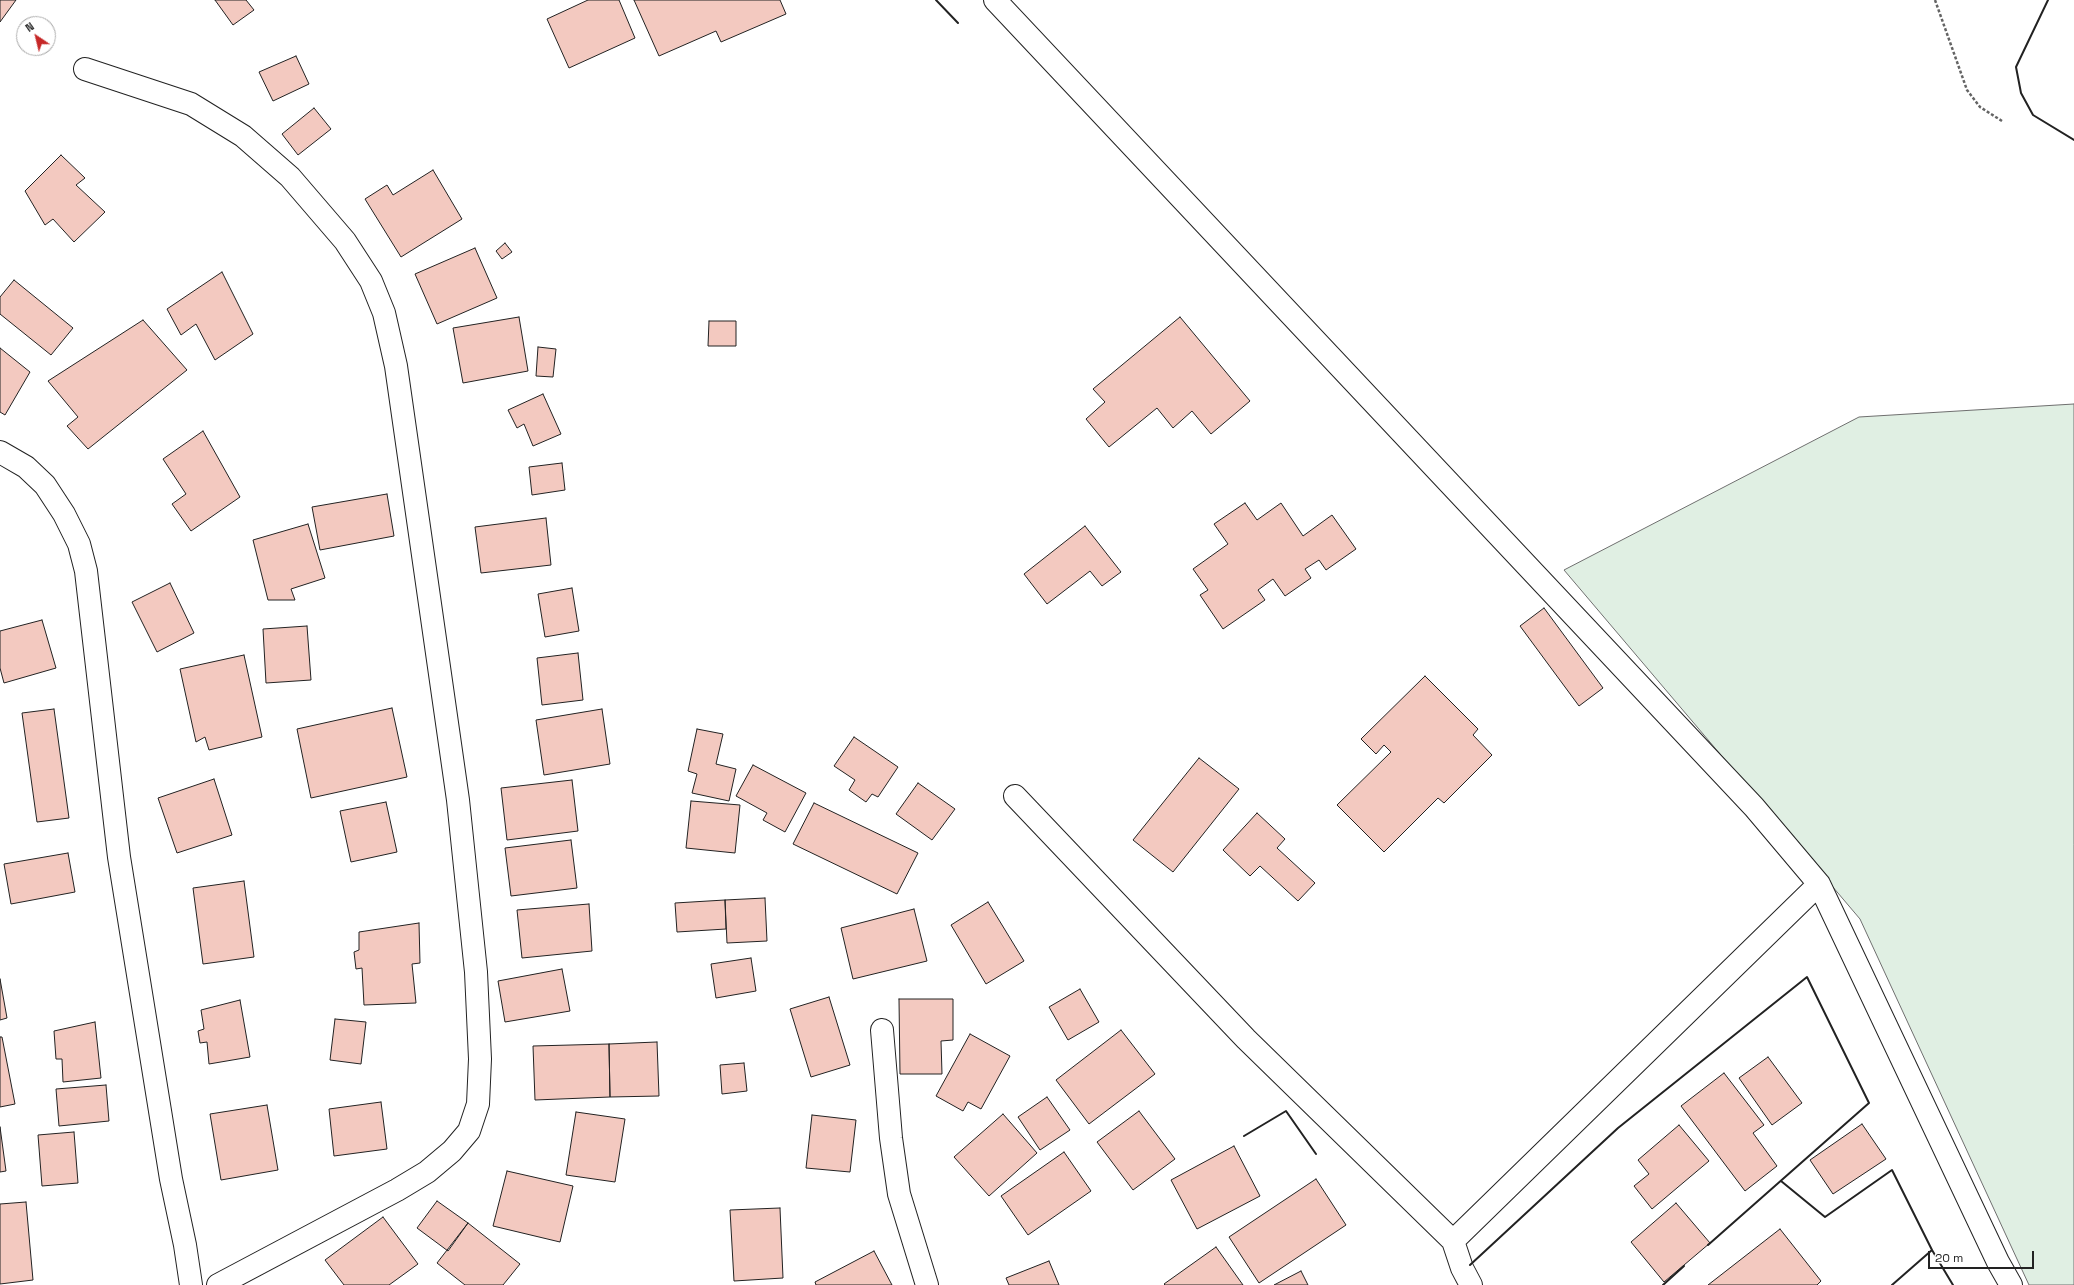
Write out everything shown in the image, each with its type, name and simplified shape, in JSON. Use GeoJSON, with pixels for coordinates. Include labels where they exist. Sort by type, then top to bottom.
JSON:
{"type":"FeatureCollection","features":[{"type":"Feature","properties":{"kind":"street"},"geometry":{"type":"LineString","coordinates":[[995,0],[1754,807],[1819,884],[1998,1262],[2011,1285]]}},
{"type":"Feature","properties":{"kind":"street"},"geometry":{"type":"LineString","coordinates":[[85,69],[191,104],[243,136],[290,177],[345,241],[371,281],[384,313],[396,366],[458,800],[476,972],[480,1059],[478,1104],[469,1131],[452,1151],[427,1172],[397,1190],[218,1285]]}},
{"type":"Feature","properties":{"kind":"street"},"geometry":{"type":"LineString","coordinates":[[0,452],[26,467],[45,485],[64,514],[79,544],[86,571],[119,857],[171,1179],[185,1246],[191,1285]]}},
{"type":"Feature","properties":{"kind":"street"},"geometry":{"type":"LineString","coordinates":[[1015,796],[1246,1039],[1453,1241],[1464,1275],[1470,1285]]}},
{"type":"Feature","properties":{"kind":"street"},"geometry":{"type":"LineString","coordinates":[[1453,1241],[1819,884]]}},
{"type":"Feature","properties":{"kind":"street"},"geometry":{"type":"LineString","coordinates":[[882,1030],[891,1138],[898,1194],[927,1285]]}},
{"type":"Feature","properties":{"kind":"path"},"geometry":{"type":"LineString","coordinates":[[1935,0],[1967,90],[1980,107],[2002,121]]}},
{"type":"Feature","properties":{"kind":"green space"},"geometry":{"type":"Polygon","coordinates":[[[2074,404],[2074,1285],[2029,1285],[1860,919],[1564,570],[1859,417],[2074,404]]]}},
{"type":"Feature","properties":{"kind":"building"},"geometry":{"type":"Polygon","coordinates":[[[0,0],[16,0],[0,22],[0,0]]]}},
{"type":"Feature","properties":{"kind":"building"},"geometry":{"type":"Polygon","coordinates":[[[215,0],[246,0],[254,10],[233,25],[215,0]]]}},
{"type":"Feature","properties":{"kind":"building"},"geometry":{"type":"Polygon","coordinates":[[[588,0],[619,0],[635,38],[569,68],[547,19],[588,0]]]}},
{"type":"Feature","properties":{"kind":"building"},"geometry":{"type":"Polygon","coordinates":[[[634,0],[780,0],[786,14],[721,42],[716,31],[659,56],[634,0]]]}},
{"type":"Feature","properties":{"kind":"building"},"geometry":{"type":"Polygon","coordinates":[[[296,56],[309,84],[273,101],[259,72],[296,56]]]}},
{"type":"Feature","properties":{"kind":"building"},"geometry":{"type":"Polygon","coordinates":[[[314,108],[331,129],[298,155],[282,134],[314,108]]]}},
{"type":"Feature","properties":{"kind":"building"},"geometry":{"type":"Polygon","coordinates":[[[61,155],[85,178],[76,185],[105,212],[74,242],[53,219],[45,225],[25,191],[61,155]]]}},
{"type":"Feature","properties":{"kind":"building"},"geometry":{"type":"Polygon","coordinates":[[[433,170],[462,219],[401,257],[365,199],[387,185],[393,195],[433,170]]]}},
{"type":"Feature","properties":{"kind":"building"},"geometry":{"type":"Polygon","coordinates":[[[505,243],[512,252],[502,259],[496,251],[505,243]]]}},
{"type":"Feature","properties":{"kind":"building"},"geometry":{"type":"Polygon","coordinates":[[[475,248],[497,298],[437,324],[415,274],[475,248]]]}},
{"type":"Feature","properties":{"kind":"building"},"geometry":{"type":"Polygon","coordinates":[[[222,272],[253,334],[215,360],[196,324],[181,335],[167,309],[222,272]]]}},
{"type":"Feature","properties":{"kind":"building"},"geometry":{"type":"Polygon","coordinates":[[[14,280],[73,328],[51,355],[0,314],[0,297],[14,280]]]}},
{"type":"Feature","properties":{"kind":"building"},"geometry":{"type":"Polygon","coordinates":[[[519,317],[528,371],[463,383],[453,328],[519,317]]]}},
{"type":"Feature","properties":{"kind":"building"},"geometry":{"type":"Polygon","coordinates":[[[1180,317],[1250,401],[1211,434],[1192,411],[1173,428],[1157,408],[1109,447],[1086,419],[1105,402],[1093,389],[1180,317]]]}},
{"type":"Feature","properties":{"kind":"building"},"geometry":{"type":"Polygon","coordinates":[[[143,320],[187,370],[88,449],[67,426],[78,417],[48,381],[143,320]]]}},
{"type":"Feature","properties":{"kind":"building"},"geometry":{"type":"Polygon","coordinates":[[[709,321],[736,321],[736,346],[708,346],[709,321]]]}},
{"type":"Feature","properties":{"kind":"building"},"geometry":{"type":"Polygon","coordinates":[[[538,347],[556,349],[553,377],[536,376],[538,347]]]}},
{"type":"Feature","properties":{"kind":"building"},"geometry":{"type":"Polygon","coordinates":[[[0,348],[30,372],[5,415],[0,412],[0,348]]]}},
{"type":"Feature","properties":{"kind":"building"},"geometry":{"type":"Polygon","coordinates":[[[543,394],[561,434],[533,446],[524,424],[517,428],[508,410],[543,394]]]}},
{"type":"Feature","properties":{"kind":"building"},"geometry":{"type":"Polygon","coordinates":[[[203,431],[240,497],[191,531],[172,504],[186,494],[163,459],[203,431]]]}},
{"type":"Feature","properties":{"kind":"building"},"geometry":{"type":"Polygon","coordinates":[[[562,463],[565,490],[532,495],[529,467],[562,463]]]}},
{"type":"Feature","properties":{"kind":"building"},"geometry":{"type":"Polygon","coordinates":[[[387,494],[394,536],[320,550],[312,507],[387,494]]]}},
{"type":"Feature","properties":{"kind":"building"},"geometry":{"type":"Polygon","coordinates":[[[1245,503],[1257,520],[1281,503],[1303,536],[1332,515],[1356,549],[1326,570],[1319,560],[1305,569],[1311,578],[1285,596],[1273,579],[1258,590],[1265,600],[1223,629],[1200,595],[1208,590],[1193,569],[1228,544],[1214,524],[1245,503]]]}},
{"type":"Feature","properties":{"kind":"building"},"geometry":{"type":"Polygon","coordinates":[[[546,518],[551,565],[481,573],[475,527],[546,518]]]}},
{"type":"Feature","properties":{"kind":"building"},"geometry":{"type":"Polygon","coordinates":[[[308,524],[325,578],[291,589],[295,600],[268,600],[253,540],[308,524]]]}},
{"type":"Feature","properties":{"kind":"building"},"geometry":{"type":"Polygon","coordinates":[[[1085,526],[1121,572],[1102,586],[1090,571],[1047,604],[1024,574],[1085,526]]]}},
{"type":"Feature","properties":{"kind":"building"},"geometry":{"type":"Polygon","coordinates":[[[170,583],[194,633],[157,652],[132,602],[170,583]]]}},
{"type":"Feature","properties":{"kind":"building"},"geometry":{"type":"Polygon","coordinates":[[[572,588],[579,631],[545,637],[538,594],[572,588]]]}},
{"type":"Feature","properties":{"kind":"building"},"geometry":{"type":"Polygon","coordinates":[[[1544,608],[1603,688],[1579,706],[1520,626],[1544,608]]]}},
{"type":"Feature","properties":{"kind":"building"},"geometry":{"type":"Polygon","coordinates":[[[42,620],[56,668],[4,683],[0,668],[0,631],[42,620]]]}},
{"type":"Feature","properties":{"kind":"building"},"geometry":{"type":"Polygon","coordinates":[[[307,626],[311,680],[266,683],[263,629],[307,626]]]}},
{"type":"Feature","properties":{"kind":"building"},"geometry":{"type":"Polygon","coordinates":[[[578,653],[583,700],[542,705],[537,658],[578,653]]]}},
{"type":"Feature","properties":{"kind":"building"},"geometry":{"type":"Polygon","coordinates":[[[244,655],[262,737],[209,750],[205,737],[196,742],[180,669],[244,655]]]}},
{"type":"Feature","properties":{"kind":"building"},"geometry":{"type":"Polygon","coordinates":[[[1425,676],[1478,729],[1473,735],[1492,755],[1444,803],[1438,798],[1384,852],[1337,805],[1391,752],[1384,745],[1376,754],[1361,739],[1425,676]]]}},
{"type":"Feature","properties":{"kind":"building"},"geometry":{"type":"Polygon","coordinates":[[[392,708],[407,777],[311,798],[297,729],[392,708]]]}},
{"type":"Feature","properties":{"kind":"building"},"geometry":{"type":"Polygon","coordinates":[[[54,709],[69,818],[37,822],[22,713],[54,709]]]}},
{"type":"Feature","properties":{"kind":"building"},"geometry":{"type":"Polygon","coordinates":[[[602,709],[610,764],[544,775],[536,720],[602,709]]]}},
{"type":"Feature","properties":{"kind":"building"},"geometry":{"type":"Polygon","coordinates":[[[697,729],[723,734],[716,764],[736,769],[729,801],[692,793],[697,774],[688,771],[697,729]]]}},
{"type":"Feature","properties":{"kind":"building"},"geometry":{"type":"Polygon","coordinates":[[[854,737],[898,767],[878,797],[872,794],[866,802],[849,790],[855,780],[834,766],[854,737]]]}},
{"type":"Feature","properties":{"kind":"building"},"geometry":{"type":"Polygon","coordinates":[[[1199,758],[1239,789],[1173,872],[1133,840],[1199,758]]]}},
{"type":"Feature","properties":{"kind":"building"},"geometry":{"type":"Polygon","coordinates":[[[753,765],[806,793],[785,832],[763,820],[767,813],[736,796],[753,765]]]}},
{"type":"Feature","properties":{"kind":"building"},"geometry":{"type":"Polygon","coordinates":[[[214,779],[232,835],[177,853],[158,798],[214,779]]]}},
{"type":"Feature","properties":{"kind":"building"},"geometry":{"type":"Polygon","coordinates":[[[572,780],[578,831],[507,840],[501,788],[572,780]]]}},
{"type":"Feature","properties":{"kind":"building"},"geometry":{"type":"Polygon","coordinates":[[[918,783],[955,809],[932,840],[896,814],[918,783]]]}},
{"type":"Feature","properties":{"kind":"building"},"geometry":{"type":"Polygon","coordinates":[[[691,801],[740,805],[735,853],[686,848],[691,801]]]}},
{"type":"Feature","properties":{"kind":"building"},"geometry":{"type":"Polygon","coordinates":[[[386,802],[397,852],[351,862],[340,811],[386,802]]]}},
{"type":"Feature","properties":{"kind":"building"},"geometry":{"type":"Polygon","coordinates":[[[814,803],[918,853],[897,894],[793,844],[814,803]]]}},
{"type":"Feature","properties":{"kind":"building"},"geometry":{"type":"Polygon","coordinates":[[[1257,813],[1285,839],[1277,848],[1315,883],[1298,901],[1260,866],[1250,876],[1223,850],[1257,813]]]}},
{"type":"Feature","properties":{"kind":"building"},"geometry":{"type":"Polygon","coordinates":[[[571,840],[577,888],[511,896],[505,848],[571,840]]]}},
{"type":"Feature","properties":{"kind":"building"},"geometry":{"type":"Polygon","coordinates":[[[68,853],[75,892],[11,904],[4,864],[68,853]]]}},
{"type":"Feature","properties":{"kind":"building"},"geometry":{"type":"Polygon","coordinates":[[[244,881],[254,957],[203,964],[193,888],[244,881]]]}},
{"type":"Feature","properties":{"kind":"building"},"geometry":{"type":"Polygon","coordinates":[[[765,898],[767,941],[727,943],[725,900],[765,898]]]}},
{"type":"Feature","properties":{"kind":"building"},"geometry":{"type":"Polygon","coordinates":[[[725,900],[726,929],[677,932],[675,903],[725,900]]]}},
{"type":"Feature","properties":{"kind":"building"},"geometry":{"type":"Polygon","coordinates":[[[988,902],[1024,961],[986,984],[951,925],[988,902]]]}},
{"type":"Feature","properties":{"kind":"building"},"geometry":{"type":"Polygon","coordinates":[[[589,904],[592,951],[522,958],[517,910],[589,904]]]}},
{"type":"Feature","properties":{"kind":"building"},"geometry":{"type":"Polygon","coordinates":[[[914,909],[927,961],[853,979],[841,928],[914,909]]]}},
{"type":"Feature","properties":{"kind":"building"},"geometry":{"type":"Polygon","coordinates":[[[419,923],[420,963],[412,964],[416,1003],[364,1005],[362,968],[356,969],[354,952],[359,950],[359,932],[419,923]]]}},
{"type":"Feature","properties":{"kind":"building"},"geometry":{"type":"Polygon","coordinates":[[[751,958],[756,991],[716,998],[711,964],[751,958]]]}},
{"type":"Feature","properties":{"kind":"building"},"geometry":{"type":"Polygon","coordinates":[[[562,969],[570,1011],[505,1022],[498,981],[562,969]]]}},
{"type":"Feature","properties":{"kind":"building"},"geometry":{"type":"Polygon","coordinates":[[[0,979],[7,1018],[0,1020],[0,979]]]}},
{"type":"Feature","properties":{"kind":"building"},"geometry":{"type":"Polygon","coordinates":[[[1080,989],[1099,1022],[1068,1040],[1049,1007],[1080,989]]]}},
{"type":"Feature","properties":{"kind":"building"},"geometry":{"type":"Polygon","coordinates":[[[829,997],[850,1065],[811,1077],[790,1009],[829,997]]]}},
{"type":"Feature","properties":{"kind":"building"},"geometry":{"type":"Polygon","coordinates":[[[899,999],[953,999],[953,1040],[941,1041],[942,1074],[900,1074],[899,999]]]}},
{"type":"Feature","properties":{"kind":"building"},"geometry":{"type":"Polygon","coordinates":[[[240,1000],[250,1057],[209,1064],[207,1042],[200,1043],[198,1031],[204,1029],[201,1010],[240,1000]]]}},
{"type":"Feature","properties":{"kind":"building"},"geometry":{"type":"Polygon","coordinates":[[[335,1019],[366,1022],[361,1064],[330,1060],[335,1019]]]}},
{"type":"Feature","properties":{"kind":"building"},"geometry":{"type":"Polygon","coordinates":[[[95,1022],[101,1078],[63,1082],[62,1059],[56,1059],[54,1031],[95,1022]]]}},
{"type":"Feature","properties":{"kind":"building"},"geometry":{"type":"Polygon","coordinates":[[[1121,1030],[1155,1074],[1089,1124],[1056,1080],[1121,1030]]]}},
{"type":"Feature","properties":{"kind":"building"},"geometry":{"type":"Polygon","coordinates":[[[970,1034],[1010,1056],[981,1109],[968,1102],[963,1111],[936,1096],[970,1034]]]}},
{"type":"Feature","properties":{"kind":"building"},"geometry":{"type":"Polygon","coordinates":[[[0,1037],[2,1037],[15,1104],[0,1107],[0,1037]]]}},
{"type":"Feature","properties":{"kind":"building"},"geometry":{"type":"Polygon","coordinates":[[[657,1042],[659,1096],[610,1097],[609,1044],[657,1042]]]}},
{"type":"Feature","properties":{"kind":"building"},"geometry":{"type":"Polygon","coordinates":[[[609,1044],[610,1097],[535,1100],[533,1046],[609,1044]]]}},
{"type":"Feature","properties":{"kind":"building"},"geometry":{"type":"Polygon","coordinates":[[[1768,1057],[1802,1103],[1772,1125],[1739,1078],[1768,1057]]]}},
{"type":"Feature","properties":{"kind":"building"},"geometry":{"type":"Polygon","coordinates":[[[744,1063],[747,1091],[722,1094],[720,1065],[744,1063]]]}},
{"type":"Feature","properties":{"kind":"building"},"geometry":{"type":"Polygon","coordinates":[[[1724,1073],[1764,1125],[1753,1133],[1777,1166],[1745,1191],[1681,1106],[1724,1073]]]}},
{"type":"Feature","properties":{"kind":"building"},"geometry":{"type":"Polygon","coordinates":[[[106,1085],[109,1121],[59,1126],[56,1089],[106,1085]]]}},
{"type":"Feature","properties":{"kind":"building"},"geometry":{"type":"Polygon","coordinates":[[[1047,1097],[1070,1130],[1040,1150],[1018,1117],[1047,1097]]]}},
{"type":"Feature","properties":{"kind":"building"},"geometry":{"type":"Polygon","coordinates":[[[381,1102],[387,1149],[334,1156],[329,1109],[381,1102]]]}},
{"type":"Feature","properties":{"kind":"building"},"geometry":{"type":"Polygon","coordinates":[[[267,1105],[278,1170],[221,1180],[210,1114],[267,1105]]]}},
{"type":"Feature","properties":{"kind":"building"},"geometry":{"type":"Polygon","coordinates":[[[1139,1111],[1175,1159],[1133,1190],[1097,1142],[1139,1111]]]}},
{"type":"Feature","properties":{"kind":"building"},"geometry":{"type":"Polygon","coordinates":[[[576,1112],[625,1119],[615,1182],[566,1175],[576,1112]]]}},
{"type":"Feature","properties":{"kind":"building"},"geometry":{"type":"Polygon","coordinates":[[[1003,1114],[1037,1153],[989,1196],[954,1157],[1003,1114]]]}},
{"type":"Feature","properties":{"kind":"building"},"geometry":{"type":"Polygon","coordinates":[[[812,1115],[856,1120],[850,1172],[806,1168],[812,1115]]]}},
{"type":"Feature","properties":{"kind":"building"},"geometry":{"type":"Polygon","coordinates":[[[1862,1124],[1886,1159],[1833,1194],[1810,1160],[1862,1124]]]}},
{"type":"Feature","properties":{"kind":"building"},"geometry":{"type":"Polygon","coordinates":[[[1679,1125],[1709,1161],[1652,1209],[1634,1186],[1649,1174],[1638,1160],[1679,1125]]]}},
{"type":"Feature","properties":{"kind":"building"},"geometry":{"type":"Polygon","coordinates":[[[0,1127],[6,1171],[0,1172],[0,1127]]]}},
{"type":"Feature","properties":{"kind":"building"},"geometry":{"type":"Polygon","coordinates":[[[74,1132],[78,1183],[42,1186],[38,1135],[74,1132]]]}},
{"type":"Feature","properties":{"kind":"building"},"geometry":{"type":"Polygon","coordinates":[[[1234,1146],[1260,1196],[1197,1229],[1171,1180],[1234,1146]]]}},
{"type":"Feature","properties":{"kind":"building"},"geometry":{"type":"Polygon","coordinates":[[[1064,1152],[1091,1191],[1028,1235],[1001,1196],[1064,1152]]]}},
{"type":"Feature","properties":{"kind":"building"},"geometry":{"type":"Polygon","coordinates":[[[507,1171],[573,1186],[560,1242],[493,1226],[507,1171]]]}},
{"type":"Feature","properties":{"kind":"building"},"geometry":{"type":"Polygon","coordinates":[[[1316,1179],[1346,1225],[1259,1283],[1229,1237],[1316,1179]]]}},
{"type":"Feature","properties":{"kind":"building"},"geometry":{"type":"Polygon","coordinates":[[[437,1201],[468,1223],[448,1251],[417,1228],[437,1201]]]}},
{"type":"Feature","properties":{"kind":"building"},"geometry":{"type":"Polygon","coordinates":[[[26,1202],[33,1280],[0,1284],[0,1204],[26,1202]]]}},
{"type":"Feature","properties":{"kind":"building"},"geometry":{"type":"Polygon","coordinates":[[[1676,1203],[1710,1243],[1664,1282],[1631,1242],[1676,1203]]]}},
{"type":"Feature","properties":{"kind":"building"},"geometry":{"type":"Polygon","coordinates":[[[780,1208],[783,1278],[734,1281],[730,1210],[780,1208]]]}},
{"type":"Feature","properties":{"kind":"building"},"geometry":{"type":"Polygon","coordinates":[[[383,1217],[418,1264],[389,1285],[344,1285],[325,1260],[383,1217]]]}},
{"type":"Feature","properties":{"kind":"building"},"geometry":{"type":"Polygon","coordinates":[[[468,1223],[520,1264],[503,1285],[465,1285],[437,1263],[468,1223]]]}},
{"type":"Feature","properties":{"kind":"building"},"geometry":{"type":"Polygon","coordinates":[[[1780,1229],[1821,1281],[1817,1285],[1708,1285],[1780,1229]]]}},
{"type":"Feature","properties":{"kind":"building"},"geometry":{"type":"Polygon","coordinates":[[[1216,1247],[1243,1285],[1164,1284],[1216,1247]]]}},
{"type":"Feature","properties":{"kind":"building"},"geometry":{"type":"Polygon","coordinates":[[[874,1251],[892,1285],[816,1285],[815,1282],[874,1251]]]}},
{"type":"Feature","properties":{"kind":"building"},"geometry":{"type":"Polygon","coordinates":[[[1049,1261],[1059,1285],[1009,1285],[1006,1278],[1049,1261]]]}},
{"type":"Feature","properties":{"kind":"building"},"geometry":{"type":"Polygon","coordinates":[[[1301,1271],[1308,1285],[1274,1285],[1301,1271]]]}},
{"type":"Feature","properties":{"kind":"wall"},"geometry":{"type":"LineString","coordinates":[[936,0],[958,23]]}},
{"type":"Feature","properties":{"kind":"wall"},"geometry":{"type":"LineString","coordinates":[[2048,0],[2016,67],[2021,93],[2033,115],[2074,140]]}},
{"type":"Feature","properties":{"kind":"wall"},"geometry":{"type":"LineString","coordinates":[[1470,1265],[1618,1128],[1807,977],[1869,1103],[1708,1245]]}},
{"type":"Feature","properties":{"kind":"wall"},"geometry":{"type":"LineString","coordinates":[[1244,1136],[1286,1111],[1316,1154]]}},
{"type":"Feature","properties":{"kind":"wall"},"geometry":{"type":"LineString","coordinates":[[1781,1181],[1825,1217],[1892,1170],[1932,1250]]}},
{"type":"Feature","properties":{"kind":"wall"},"geometry":{"type":"LineString","coordinates":[[1892,1285],[1932,1250],[1953,1285]]}},
{"type":"Feature","properties":{"kind":"wall"},"geometry":{"type":"LineString","coordinates":[[1663,1285],[1684,1266]]}}]}
